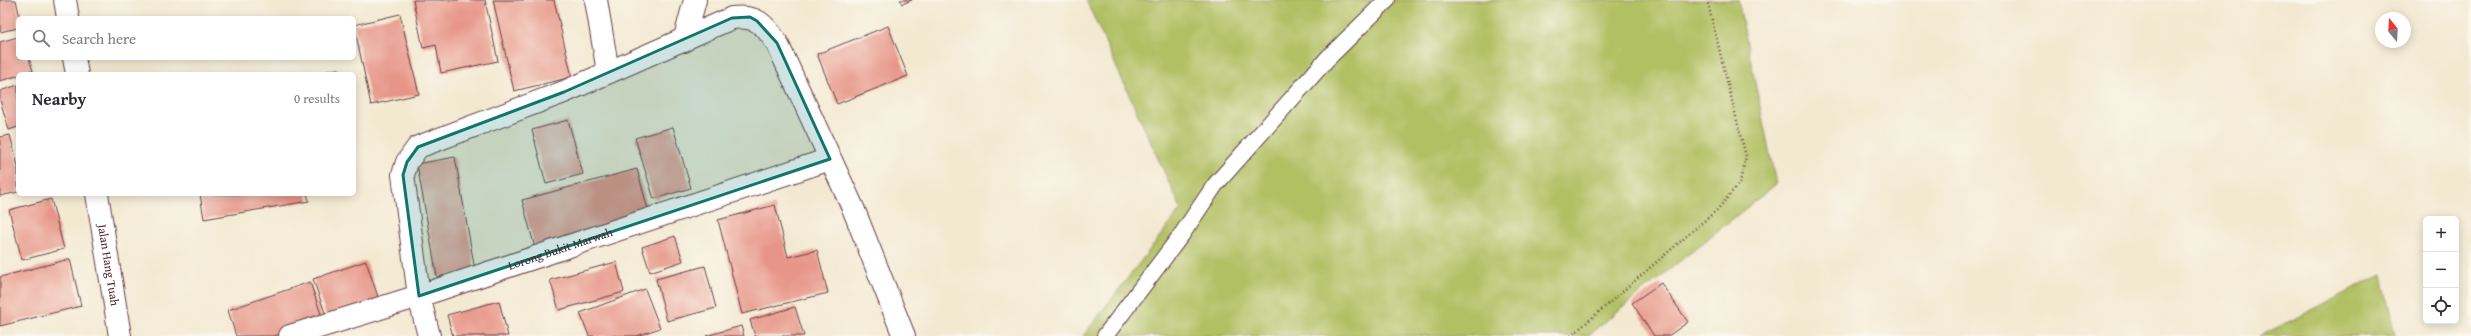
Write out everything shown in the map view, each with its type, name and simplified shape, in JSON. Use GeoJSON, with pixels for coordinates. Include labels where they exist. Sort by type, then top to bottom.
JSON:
{"type":"FeatureCollection","features":[{"type":"Feature","properties":{"kind":"street"},"geometry":{"type":"LineString","coordinates":[[65,0],[68,16]]}},
{"type":"Feature","properties":{"kind":"street"},"geometry":{"type":"LineString","coordinates":[[596,0],[608,72]]}},
{"type":"Feature","properties":{"kind":"street"},"geometry":{"type":"LineString","coordinates":[[684,41],[695,0]]}},
{"type":"Feature","properties":{"kind":"street"},"geometry":{"type":"LineString","coordinates":[[429,336],[419,296],[403,175],[406,162],[412,154],[424,143],[564,92],[684,41],[732,18],[750,17],[757,21],[777,43],[853,208],[904,336]]}},
{"type":"Feature","properties":{"kind":"street"},"geometry":{"type":"LineString","coordinates":[[74,60],[77,72]]}},
{"type":"Feature","properties":{"kind":"street","name":"Lorong Bukit Marwah"},"geometry":{"type":"LineString","coordinates":[[290,336],[419,296],[830,159]]}},
{"type":"Feature","properties":{"kind":"street","name":"Jalan Hang Tuah"},"geometry":{"type":"LineString","coordinates":[[96,196],[120,336]]}},
{"type":"Feature","properties":{"kind":"lane"},"geometry":{"type":"LineString","coordinates":[[1105,336],[1178,241],[1215,184],[1327,59],[1387,0]]}},
{"type":"Feature","properties":{"kind":"path"},"geometry":{"type":"LineString","coordinates":[[1571,336],[1718,209],[1740,182],[1746,157],[1706,0]]}},
{"type":"Feature","properties":{"kind":"highlighted area"},"geometry":{"type":"Polygon","coordinates":[[[750,17],[757,21],[777,43],[830,159],[419,296],[403,175],[407,162],[418,147],[564,92],[732,18],[750,17]]]}},
{"type":"Feature","properties":{"kind":"green space"},"geometry":{"type":"Polygon","coordinates":[[[1086,0],[1738,0],[1776,184],[1587,336],[1083,336],[1181,209],[1086,0]]]}},
{"type":"Feature","properties":{"kind":"green space"},"geometry":{"type":"Polygon","coordinates":[[[2382,275],[2395,336],[2260,336],[2382,275]]]}},
{"type":"Feature","properties":{"kind":"building"},"geometry":{"type":"Polygon","coordinates":[[[0,0],[16,0],[20,16],[16,16],[16,28],[0,32],[0,0]]]}},
{"type":"Feature","properties":{"kind":"building"},"geometry":{"type":"Polygon","coordinates":[[[413,0],[485,0],[498,61],[441,73],[436,45],[423,48],[413,0]]]}},
{"type":"Feature","properties":{"kind":"building"},"geometry":{"type":"Polygon","coordinates":[[[493,0],[554,0],[572,77],[514,91],[493,0]]]}},
{"type":"Feature","properties":{"kind":"building"},"geometry":{"type":"Polygon","coordinates":[[[900,0],[912,0],[902,4],[900,0]]]}},
{"type":"Feature","properties":{"kind":"building"},"geometry":{"type":"Polygon","coordinates":[[[400,14],[419,94],[371,105],[356,34],[356,25],[400,14]]]}},
{"type":"Feature","properties":{"kind":"building"},"geometry":{"type":"Polygon","coordinates":[[[888,26],[908,76],[837,104],[817,54],[888,26]]]}},
{"type":"Feature","properties":{"kind":"building"},"geometry":{"type":"Polygon","coordinates":[[[16,38],[16,60],[30,60],[33,71],[16,72],[16,76],[0,81],[0,42],[16,38]]]}},
{"type":"Feature","properties":{"kind":"building"},"geometry":{"type":"Polygon","coordinates":[[[338,69],[339,72],[322,72],[338,69]]]}},
{"type":"Feature","properties":{"kind":"building"},"geometry":{"type":"Polygon","coordinates":[[[16,86],[16,128],[9,130],[0,100],[0,91],[16,86]]]}},
{"type":"Feature","properties":{"kind":"building"},"geometry":{"type":"Polygon","coordinates":[[[568,120],[583,174],[546,184],[532,130],[568,120]]]}},
{"type":"Feature","properties":{"kind":"building"},"geometry":{"type":"Polygon","coordinates":[[[673,127],[691,188],[654,199],[635,138],[673,127]]]}},
{"type":"Feature","properties":{"kind":"building"},"geometry":{"type":"Polygon","coordinates":[[[10,135],[16,158],[16,192],[0,196],[0,137],[10,135]]]}},
{"type":"Feature","properties":{"kind":"building"},"geometry":{"type":"Polygon","coordinates":[[[455,157],[475,270],[437,277],[417,164],[455,157]]]}},
{"type":"Feature","properties":{"kind":"building"},"geometry":{"type":"Polygon","coordinates":[[[637,169],[650,217],[535,248],[522,200],[637,169]]]}},
{"type":"Feature","properties":{"kind":"building"},"geometry":{"type":"Polygon","coordinates":[[[200,196],[308,196],[309,201],[204,219],[200,196]]]}},
{"type":"Feature","properties":{"kind":"building"},"geometry":{"type":"Polygon","coordinates":[[[51,199],[64,249],[22,260],[9,210],[51,199]]]}},
{"type":"Feature","properties":{"kind":"building"},"geometry":{"type":"Polygon","coordinates":[[[775,205],[788,257],[817,250],[828,293],[742,314],[718,220],[775,205]]]}},
{"type":"Feature","properties":{"kind":"building"},"geometry":{"type":"Polygon","coordinates":[[[675,236],[683,261],[650,272],[642,247],[675,236]]]}},
{"type":"Feature","properties":{"kind":"building"},"geometry":{"type":"Polygon","coordinates":[[[70,259],[81,306],[0,326],[0,277],[70,259]]]}},
{"type":"Feature","properties":{"kind":"building"},"geometry":{"type":"Polygon","coordinates":[[[366,261],[380,303],[328,321],[313,279],[366,261]]]}},
{"type":"Feature","properties":{"kind":"building"},"geometry":{"type":"Polygon","coordinates":[[[616,262],[624,292],[559,310],[550,280],[616,262]]]}},
{"type":"Feature","properties":{"kind":"building"},"geometry":{"type":"Polygon","coordinates":[[[705,266],[716,308],[667,321],[656,279],[705,266]]]}},
{"type":"Feature","properties":{"kind":"building"},"geometry":{"type":"Polygon","coordinates":[[[310,282],[323,320],[274,336],[236,336],[228,310],[310,282]]]}},
{"type":"Feature","properties":{"kind":"building"},"geometry":{"type":"Polygon","coordinates":[[[1661,283],[1688,322],[1668,336],[1654,336],[1632,303],[1661,283]]]}},
{"type":"Feature","properties":{"kind":"building"},"geometry":{"type":"Polygon","coordinates":[[[645,289],[660,328],[637,336],[589,336],[580,313],[645,289]]]}},
{"type":"Feature","properties":{"kind":"building"},"geometry":{"type":"Polygon","coordinates":[[[499,301],[508,336],[453,336],[447,315],[499,301]]]}},
{"type":"Feature","properties":{"kind":"building"},"geometry":{"type":"Polygon","coordinates":[[[795,307],[804,336],[755,336],[750,320],[795,307]]]}},
{"type":"Feature","properties":{"kind":"building"},"geometry":{"type":"Polygon","coordinates":[[[741,326],[744,336],[706,336],[741,326]]]}}]}
